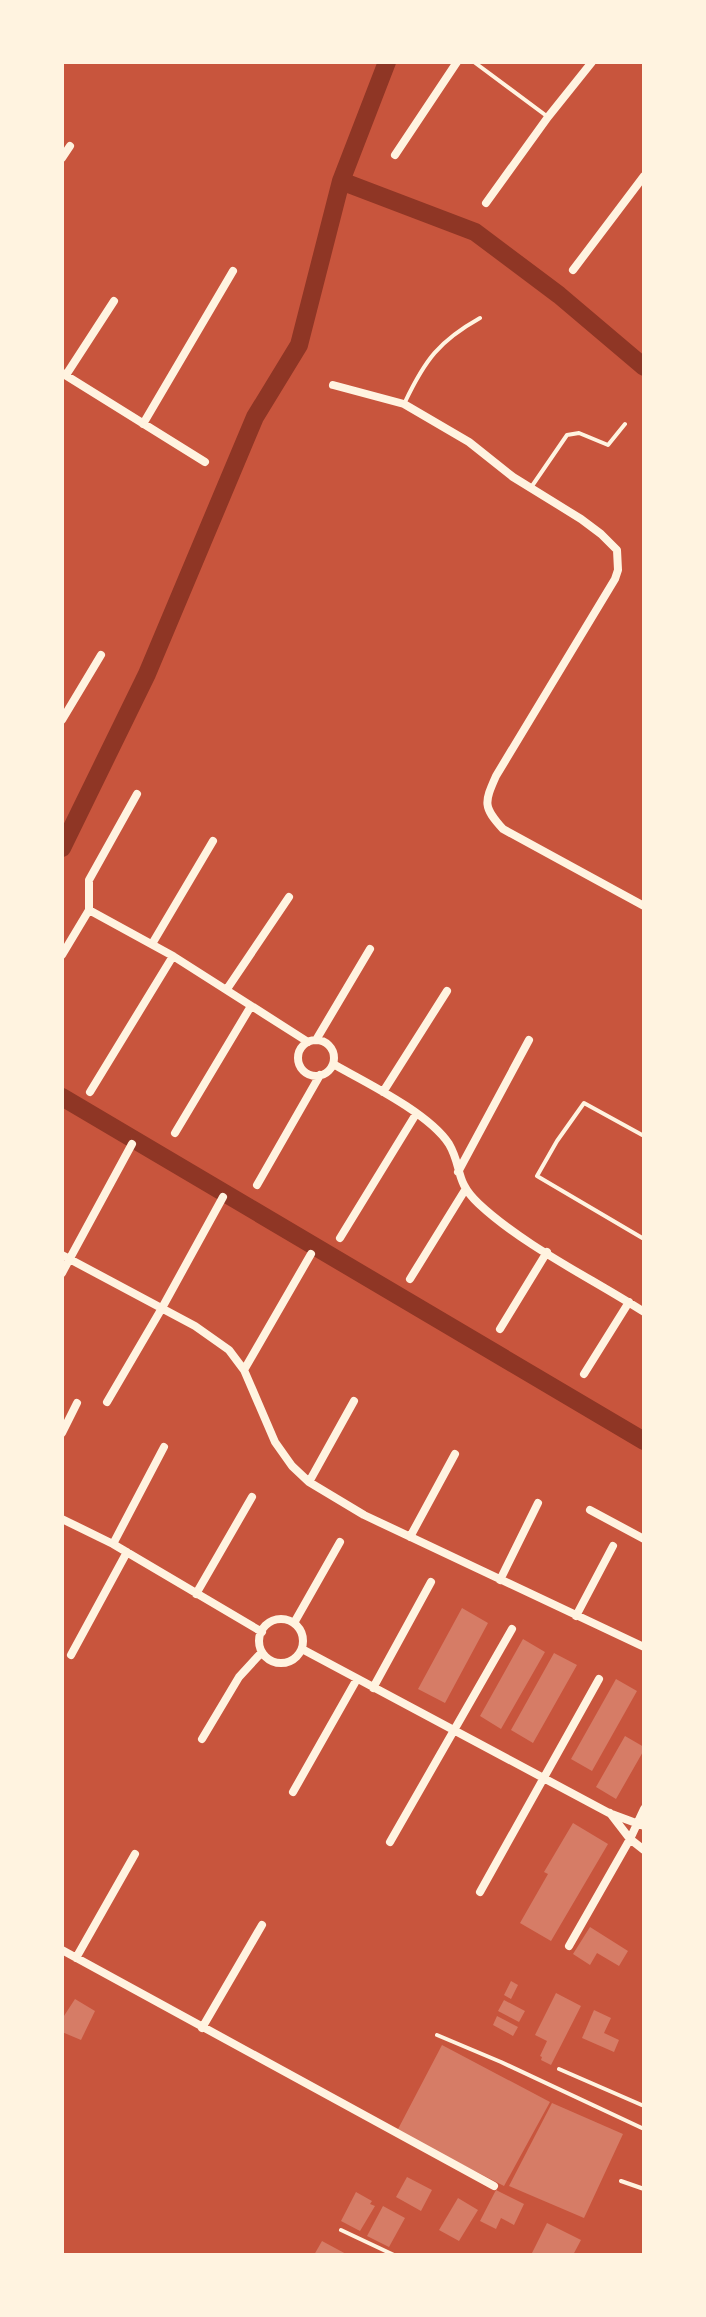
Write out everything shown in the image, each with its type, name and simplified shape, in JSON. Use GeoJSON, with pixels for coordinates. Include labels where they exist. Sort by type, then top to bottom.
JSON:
{"type":"FeatureCollection","features":[{"type":"Feature","properties":{"kind":"street"},"geometry":{"type":"LineString","coordinates":[[395,155],[457,62]]}},
{"type":"Feature","properties":{"kind":"street"},"geometry":{"type":"LineString","coordinates":[[486,203],[592,62]]}},
{"type":"Feature","properties":{"kind":"street"},"geometry":{"type":"LineString","coordinates":[[62,158],[70,146]]}},
{"type":"Feature","properties":{"kind":"street"},"geometry":{"type":"LineString","coordinates":[[573,270],[641,187],[644,176]]}},
{"type":"Feature","properties":{"kind":"street"},"geometry":{"type":"LineString","coordinates":[[143,424],[233,271]]}},
{"type":"Feature","properties":{"kind":"street"},"geometry":{"type":"LineString","coordinates":[[114,301],[64,374],[205,462]]}},
{"type":"Feature","properties":{"kind":"street"},"geometry":{"type":"LineString","coordinates":[[333,385],[404,404],[469,442],[601,534],[617,550],[618,570],[496,776],[486,799],[489,814],[503,829],[644,906]]}},
{"type":"Feature","properties":{"kind":"street"},"geometry":{"type":"LineString","coordinates":[[62,720],[101,655]]}},
{"type":"Feature","properties":{"kind":"street"},"geometry":{"type":"LineString","coordinates":[[62,955],[89,910],[89,880],[137,794]]}},
{"type":"Feature","properties":{"kind":"street"},"geometry":{"type":"LineString","coordinates":[[152,944],[213,841]]}},
{"type":"Feature","properties":{"kind":"street"},"geometry":{"type":"LineString","coordinates":[[227,989],[289,897]]}},
{"type":"Feature","properties":{"kind":"street"},"geometry":{"type":"LineString","coordinates":[[89,910],[173,956],[312,1041],[324,1042],[331,1048],[333,1064]]}},
{"type":"Feature","properties":{"kind":"street"},"geometry":{"type":"LineString","coordinates":[[320,1075],[304,1071],[299,1064],[301,1047],[312,1041],[370,949]]}},
{"type":"Feature","properties":{"kind":"street"},"geometry":{"type":"LineString","coordinates":[[90,1092],[173,956]]}},
{"type":"Feature","properties":{"kind":"street"},"geometry":{"type":"LineString","coordinates":[[383,1092],[447,991]]}},
{"type":"Feature","properties":{"kind":"street"},"geometry":{"type":"LineString","coordinates":[[175,1133],[251,1006]]}},
{"type":"Feature","properties":{"kind":"street"},"geometry":{"type":"LineString","coordinates":[[458,1172],[529,1040]]}},
{"type":"Feature","properties":{"kind":"street"},"geometry":{"type":"LineString","coordinates":[[333,1064],[416,1114],[449,1145],[465,1190],[499,1220],[644,1312]]}},
{"type":"Feature","properties":{"kind":"street"},"geometry":{"type":"LineString","coordinates":[[257,1185],[320,1075],[333,1064]]}},
{"type":"Feature","properties":{"kind":"street"},"geometry":{"type":"LineString","coordinates":[[340,1238],[416,1114]]}},
{"type":"Feature","properties":{"kind":"street"},"geometry":{"type":"LineString","coordinates":[[62,1273],[66,1257],[132,1144]]}},
{"type":"Feature","properties":{"kind":"street"},"geometry":{"type":"LineString","coordinates":[[410,1279],[465,1190]]}},
{"type":"Feature","properties":{"kind":"street"},"geometry":{"type":"LineString","coordinates":[[107,1402],[223,1197]]}},
{"type":"Feature","properties":{"kind":"street"},"geometry":{"type":"LineString","coordinates":[[500,1329],[547,1252]]}},
{"type":"Feature","properties":{"kind":"street"},"geometry":{"type":"LineString","coordinates":[[244,1370],[311,1254]]}},
{"type":"Feature","properties":{"kind":"street"},"geometry":{"type":"LineString","coordinates":[[66,1257],[195,1326],[229,1350],[244,1370],[275,1442],[292,1466],[309,1482],[364,1515],[644,1647]]}},
{"type":"Feature","properties":{"kind":"street"},"geometry":{"type":"LineString","coordinates":[[584,1374],[629,1302]]}},
{"type":"Feature","properties":{"kind":"street"},"geometry":{"type":"LineString","coordinates":[[309,1482],[354,1401]]}},
{"type":"Feature","properties":{"kind":"street"},"geometry":{"type":"LineString","coordinates":[[62,1433],[77,1403]]}},
{"type":"Feature","properties":{"kind":"street"},"geometry":{"type":"LineString","coordinates":[[113,1544],[164,1447]]}},
{"type":"Feature","properties":{"kind":"street"},"geometry":{"type":"LineString","coordinates":[[410,1537],[455,1454]]}},
{"type":"Feature","properties":{"kind":"street"},"geometry":{"type":"LineString","coordinates":[[196,1594],[252,1497]]}},
{"type":"Feature","properties":{"kind":"street"},"geometry":{"type":"LineString","coordinates":[[500,1580],[538,1503]]}},
{"type":"Feature","properties":{"kind":"street"},"geometry":{"type":"LineString","coordinates":[[590,1510],[644,1539]]}},
{"type":"Feature","properties":{"kind":"street"},"geometry":{"type":"LineString","coordinates":[[62,1519],[113,1544],[262,1632]]}},
{"type":"Feature","properties":{"kind":"street"},"geometry":{"type":"LineString","coordinates":[[294,1623],[340,1542]]}},
{"type":"Feature","properties":{"kind":"street"},"geometry":{"type":"LineString","coordinates":[[576,1616],[613,1546]]}},
{"type":"Feature","properties":{"kind":"street"},"geometry":{"type":"LineString","coordinates":[[71,1655],[127,1552]]}},
{"type":"Feature","properties":{"kind":"street"},"geometry":{"type":"LineString","coordinates":[[373,1688],[431,1582]]}},
{"type":"Feature","properties":{"kind":"street"},"geometry":{"type":"LineString","coordinates":[[276,1620],[294,1623],[300,1630],[302,1649],[288,1662],[278,1663],[262,1652],[259,1642],[262,1632],[267,1624],[276,1620]]}},
{"type":"Feature","properties":{"kind":"street"},"geometry":{"type":"LineString","coordinates":[[390,1842],[512,1629]]}},
{"type":"Feature","properties":{"kind":"street"},"geometry":{"type":"LineString","coordinates":[[302,1649],[609,1813],[641,1824]]}},
{"type":"Feature","properties":{"kind":"street"},"geometry":{"type":"LineString","coordinates":[[202,1739],[239,1677],[262,1652]]}},
{"type":"Feature","properties":{"kind":"street"},"geometry":{"type":"LineString","coordinates":[[293,1792],[357,1679]]}},
{"type":"Feature","properties":{"kind":"street"},"geometry":{"type":"LineString","coordinates":[[480,1892],[599,1679]]}},
{"type":"Feature","properties":{"kind":"street"},"geometry":{"type":"LineString","coordinates":[[569,1946],[641,1824],[644,1809]]}},
{"type":"Feature","properties":{"kind":"street"},"geometry":{"type":"LineString","coordinates":[[609,1813],[630,1839],[644,1850]]}},
{"type":"Feature","properties":{"kind":"street"},"geometry":{"type":"LineString","coordinates":[[76,1958],[135,1854]]}},
{"type":"Feature","properties":{"kind":"street"},"geometry":{"type":"LineString","coordinates":[[202,2028],[262,1925]]}},
{"type":"Feature","properties":{"kind":"street"},"geometry":{"type":"LineString","coordinates":[[62,1950],[494,2186]]}},
{"type":"Feature","properties":{"kind":"lane"},"geometry":{"type":"LineString","coordinates":[[474,62],[548,117]]}},
{"type":"Feature","properties":{"kind":"lane"},"geometry":{"type":"LineString","coordinates":[[404,404],[418,373],[433,354],[453,333],[480,318]]}},
{"type":"Feature","properties":{"kind":"lane"},"geometry":{"type":"LineString","coordinates":[[531,488],[567,435],[579,433],[608,445],[625,424]]}},
{"type":"Feature","properties":{"kind":"lane"},"geometry":{"type":"LineString","coordinates":[[644,1136],[584,1103],[537,1176],[644,1239]]}},
{"type":"Feature","properties":{"kind":"lane"},"geometry":{"type":"LineString","coordinates":[[437,2035],[644,2129]]}},
{"type":"Feature","properties":{"kind":"lane"},"geometry":{"type":"LineString","coordinates":[[559,2069],[644,2106]]}},
{"type":"Feature","properties":{"kind":"lane"},"geometry":{"type":"LineString","coordinates":[[621,2181],[644,2189]]}},
{"type":"Feature","properties":{"kind":"lane"},"geometry":{"type":"LineString","coordinates":[[341,2230],[394,2255]]}},
{"type":"Feature","properties":{"kind":"building"},"geometry":{"type":"Polygon","coordinates":[[[462,1608],[488,1623],[445,1703],[418,1689],[462,1608]]]}},
{"type":"Feature","properties":{"kind":"building"},"geometry":{"type":"Polygon","coordinates":[[[523,1639],[545,1652],[501,1729],[480,1716],[523,1639]]]}},
{"type":"Feature","properties":{"kind":"building"},"geometry":{"type":"Polygon","coordinates":[[[554,1653],[577,1665],[533,1743],[511,1730],[554,1653]]]}},
{"type":"Feature","properties":{"kind":"building"},"geometry":{"type":"Polygon","coordinates":[[[616,1679],[637,1691],[592,1771],[571,1759],[616,1679]]]}},
{"type":"Feature","properties":{"kind":"building"},"geometry":{"type":"Polygon","coordinates":[[[625,1736],[644,1747],[644,1750],[616,1799],[596,1787],[625,1736]]]}},
{"type":"Feature","properties":{"kind":"building"},"geometry":{"type":"Polygon","coordinates":[[[573,1823],[608,1844],[551,1941],[520,1923],[548,1874],[544,1872],[573,1823]]]}},
{"type":"Feature","properties":{"kind":"building"},"geometry":{"type":"Polygon","coordinates":[[[590,1927],[628,1951],[619,1966],[597,1953],[590,1965],[573,1954],[590,1927]]]}},
{"type":"Feature","properties":{"kind":"building"},"geometry":{"type":"Polygon","coordinates":[[[511,1981],[518,1985],[511,1999],[504,1995],[511,1981]]]}},
{"type":"Feature","properties":{"kind":"building"},"geometry":{"type":"Polygon","coordinates":[[[556,1993],[581,2006],[551,2065],[541,2060],[540,2056],[547,2041],[535,2035],[556,1993]]]}},
{"type":"Feature","properties":{"kind":"building"},"geometry":{"type":"Polygon","coordinates":[[[75,1999],[95,2011],[81,2040],[62,2032],[62,2019],[75,1999]]]}},
{"type":"Feature","properties":{"kind":"building"},"geometry":{"type":"Polygon","coordinates":[[[504,2000],[525,2011],[519,2022],[498,2011],[504,2000]]]}},
{"type":"Feature","properties":{"kind":"building"},"geometry":{"type":"Polygon","coordinates":[[[594,2010],[611,2018],[604,2033],[619,2040],[614,2052],[582,2038],[594,2010]]]}},
{"type":"Feature","properties":{"kind":"building"},"geometry":{"type":"Polygon","coordinates":[[[497,2016],[518,2027],[513,2036],[493,2025],[497,2016]]]}},
{"type":"Feature","properties":{"kind":"building"},"geometry":{"type":"Polygon","coordinates":[[[442,2045],[550,2102],[504,2186],[397,2131],[442,2045]]]}},
{"type":"Feature","properties":{"kind":"building"},"geometry":{"type":"Polygon","coordinates":[[[552,2103],[623,2134],[584,2218],[509,2186],[552,2103]]]}},
{"type":"Feature","properties":{"kind":"building"},"geometry":{"type":"Polygon","coordinates":[[[407,2177],[432,2190],[421,2211],[396,2197],[407,2177]]]}},
{"type":"Feature","properties":{"kind":"building"},"geometry":{"type":"Polygon","coordinates":[[[496,2190],[524,2204],[514,2225],[501,2218],[496,2229],[480,2221],[496,2190]]]}},
{"type":"Feature","properties":{"kind":"building"},"geometry":{"type":"Polygon","coordinates":[[[356,2192],[375,2206],[360,2231],[341,2221],[356,2192]]]}},
{"type":"Feature","properties":{"kind":"building"},"geometry":{"type":"Polygon","coordinates":[[[458,2198],[478,2210],[459,2241],[439,2230],[458,2198]]]}},
{"type":"Feature","properties":{"kind":"building"},"geometry":{"type":"Polygon","coordinates":[[[383,2206],[405,2218],[389,2247],[367,2236],[383,2206]]]}},
{"type":"Feature","properties":{"kind":"building"},"geometry":{"type":"Polygon","coordinates":[[[547,2223],[581,2240],[573,2255],[531,2255],[547,2223]]]}},
{"type":"Feature","properties":{"kind":"building"},"geometry":{"type":"Polygon","coordinates":[[[322,2241],[348,2255],[314,2255],[322,2241]]]}},
{"type":"Feature","properties":{"kind":"waterway"},"geometry":{"type":"LineString","coordinates":[[62,848],[147,674],[255,417],[299,345],[341,181],[387,62]]}},
{"type":"Feature","properties":{"kind":"waterway"},"geometry":{"type":"LineString","coordinates":[[341,181],[475,232],[559,295],[644,367]]}},
{"type":"Feature","properties":{"kind":"waterway"},"geometry":{"type":"LineString","coordinates":[[62,1097],[644,1441]]}}]}
